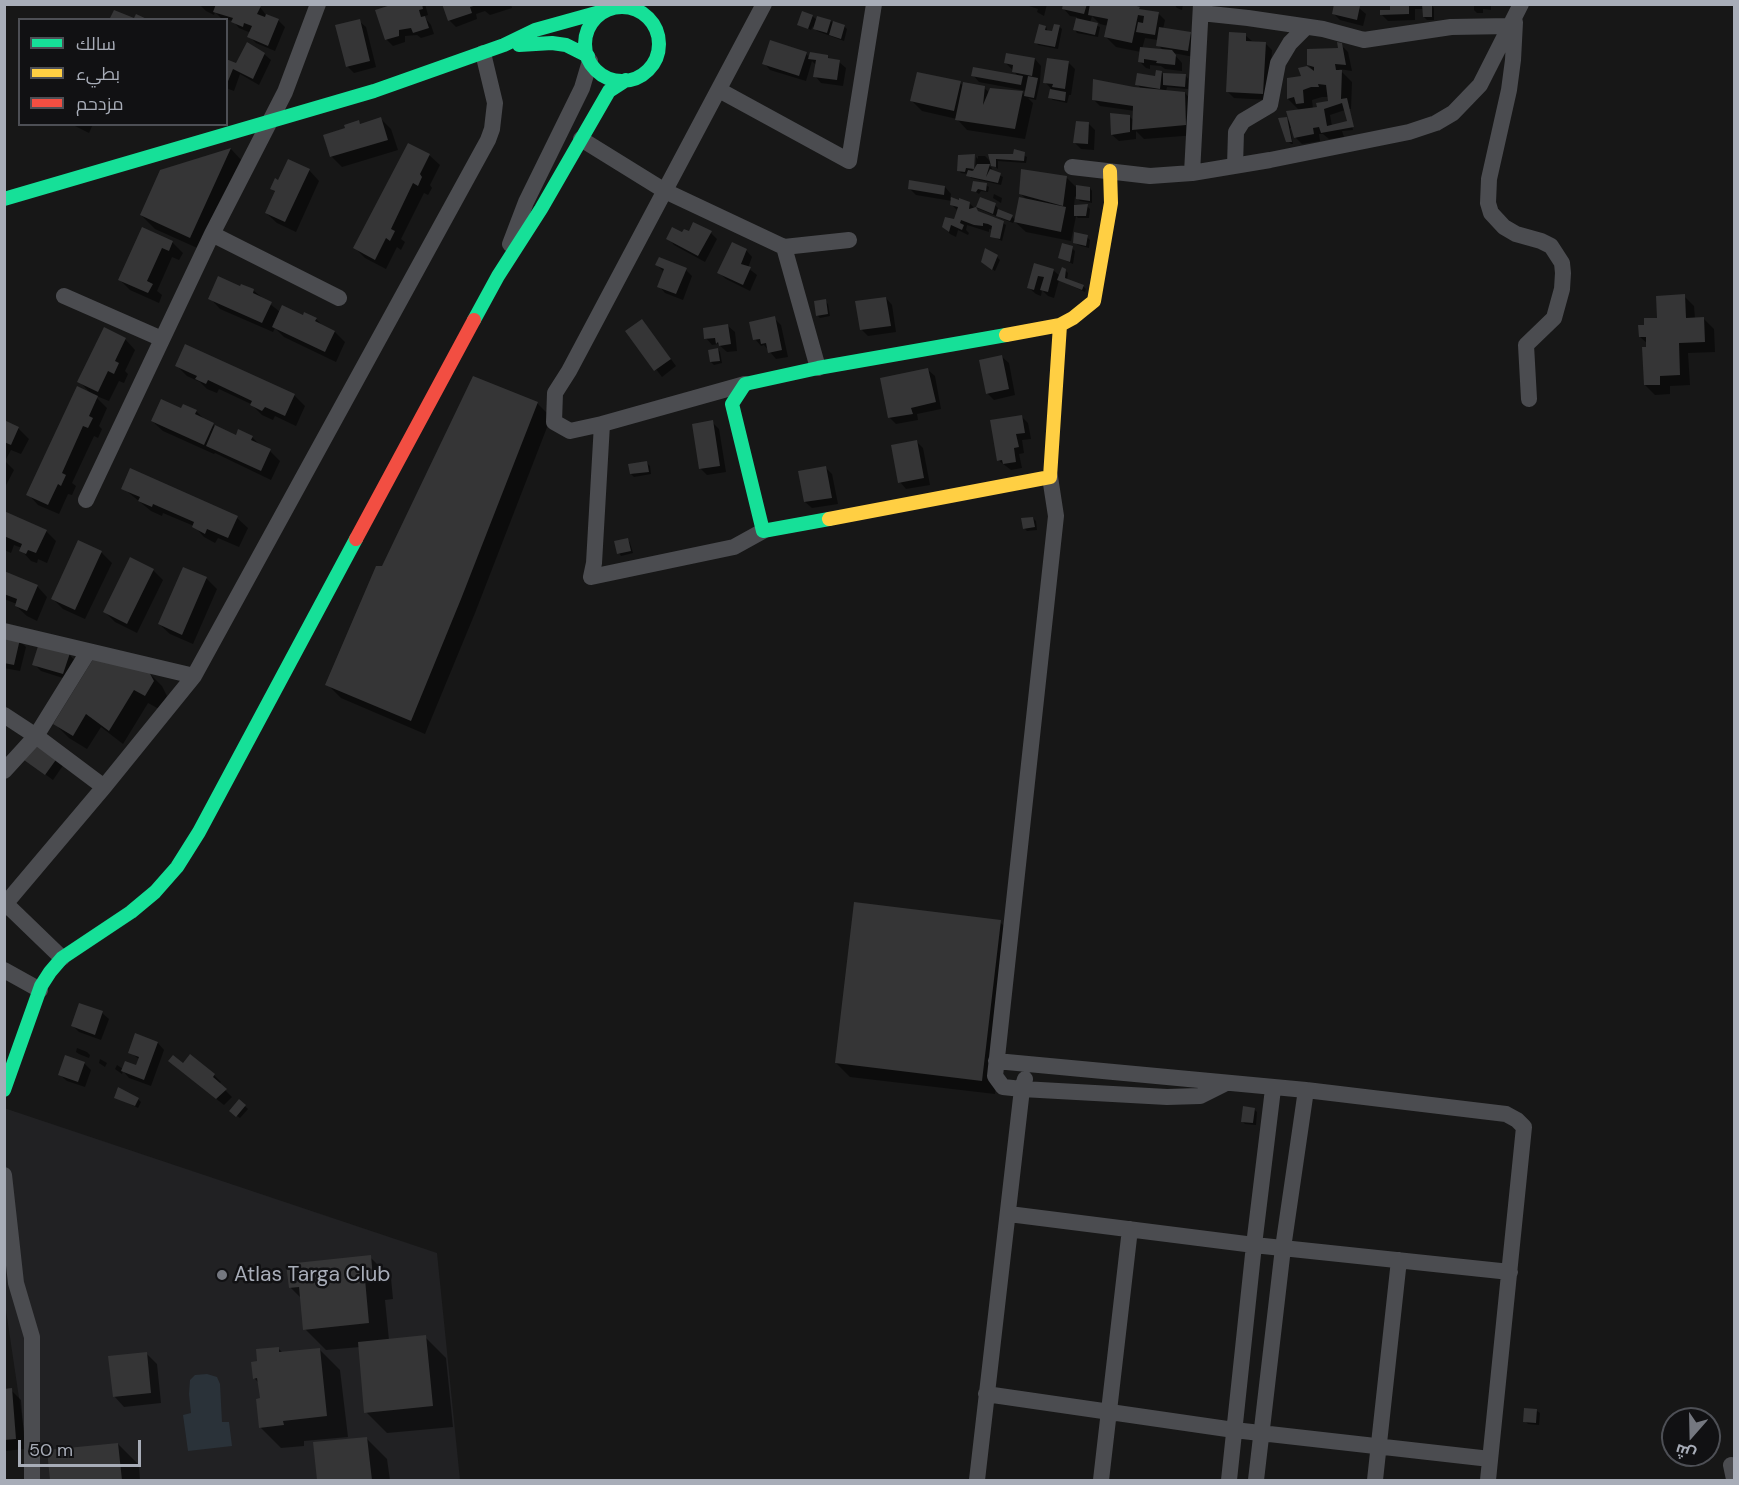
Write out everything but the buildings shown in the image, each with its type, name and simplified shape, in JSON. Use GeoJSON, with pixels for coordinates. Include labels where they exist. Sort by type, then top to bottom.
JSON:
{"type":"FeatureCollection","features":[{"type":"Feature","properties":{"kind":"street"},"geometry":{"type":"LineString","coordinates":[[86,500],[212,234],[285,92],[318,4]]}},
{"type":"Feature","properties":{"kind":"street"},"geometry":{"type":"LineString","coordinates":[[764,4],[569,371],[555,393],[554,422],[570,431],[745,384],[818,368],[1060,325],[1094,301],[1111,203],[1110,171]]}},
{"type":"Feature","properties":{"kind":"street"},"geometry":{"type":"LineString","coordinates":[[719,90],[849,161],[874,4]]}},
{"type":"Feature","properties":{"kind":"street"},"geometry":{"type":"LineString","coordinates":[[653,22],[657,6]]}},
{"type":"Feature","properties":{"kind":"street"},"geometry":{"type":"LineString","coordinates":[[4,199],[374,91],[483,53],[535,30],[616,7],[632,8],[644,13],[653,22],[658,34],[660,47],[650,69],[609,91],[541,209],[498,276],[194,841],[177,867],[155,892],[131,912],[62,958],[50,972],[40,990],[4,1090]]}},
{"type":"Feature","properties":{"kind":"street"},"geometry":{"type":"LineString","coordinates":[[498,276],[526,202],[582,88],[589,59],[586,39],[589,28],[596,17],[616,7]]}},
{"type":"Feature","properties":{"kind":"street"},"geometry":{"type":"LineString","coordinates":[[1192,173],[1201,9],[1328,30],[1364,40],[1515,15]]}},
{"type":"Feature","properties":{"kind":"street"},"geometry":{"type":"LineString","coordinates":[[1072,166],[1150,176],[1192,173],[1409,132],[1436,123],[1453,113],[1480,85],[1515,15]]}},
{"type":"Feature","properties":{"kind":"street"},"geometry":{"type":"LineString","coordinates":[[1515,15],[1510,80],[1489,179],[1488,203],[1491,213],[1504,227],[1516,234],[1551,246],[1562,263],[1563,273],[1562,289],[1554,318],[1526,345],[1529,399]]}},
{"type":"Feature","properties":{"kind":"street"},"geometry":{"type":"LineString","coordinates":[[1235,166],[1236,132],[1243,121],[1270,105],[1278,63],[1290,43],[1306,27]]}},
{"type":"Feature","properties":{"kind":"street"},"geometry":{"type":"LineString","coordinates":[[504,45],[552,43],[566,45],[589,59],[597,70],[607,77],[626,80]]}},
{"type":"Feature","properties":{"kind":"street"},"geometry":{"type":"LineString","coordinates":[[62,958],[5,902],[104,788],[194,676],[488,140],[492,129],[495,103],[483,53]]}},
{"type":"Feature","properties":{"kind":"street"},"geometry":{"type":"LineString","coordinates":[[581,139],[665,191],[784,248],[849,240]]}},
{"type":"Feature","properties":{"kind":"street"},"geometry":{"type":"LineString","coordinates":[[212,234],[339,298]]}},
{"type":"Feature","properties":{"kind":"street"},"geometry":{"type":"LineString","coordinates":[[784,248],[818,368]]}},
{"type":"Feature","properties":{"kind":"street"},"geometry":{"type":"LineString","coordinates":[[64,296],[162,339]]}},
{"type":"Feature","properties":{"kind":"street"},"geometry":{"type":"LineString","coordinates":[[1060,325],[1050,477],[1056,516],[995,1076],[1003,1087],[1167,1097],[1200,1096],[1224,1084]]}},
{"type":"Feature","properties":{"kind":"street"},"geometry":{"type":"LineString","coordinates":[[745,384],[732,404],[763,531]]}},
{"type":"Feature","properties":{"kind":"street"},"geometry":{"type":"LineString","coordinates":[[602,424],[594,564],[591,577],[734,547],[763,531],[1050,477]]}},
{"type":"Feature","properties":{"kind":"street"},"geometry":{"type":"LineString","coordinates":[[4,631],[194,676]]}},
{"type":"Feature","properties":{"kind":"street"},"geometry":{"type":"LineString","coordinates":[[4,771],[36,736],[88,652]]}},
{"type":"Feature","properties":{"kind":"street"},"geometry":{"type":"LineString","coordinates":[[4,715],[36,736],[104,788]]}},
{"type":"Feature","properties":{"kind":"street"},"geometry":{"type":"LineString","coordinates":[[4,970],[40,990]]}},
{"type":"Feature","properties":{"kind":"street"},"geometry":{"type":"LineString","coordinates":[[996,1061],[1273,1089],[1306,1090],[1506,1114],[1517,1120],[1524,1127],[1488,1480]]}},
{"type":"Feature","properties":{"kind":"street"},"geometry":{"type":"LineString","coordinates":[[977,1480],[1022,1089],[1027,1075],[1027,1064]]}},
{"type":"Feature","properties":{"kind":"street"},"geometry":{"type":"LineString","coordinates":[[1229,1480],[1273,1089]]}},
{"type":"Feature","properties":{"kind":"street"},"geometry":{"type":"LineString","coordinates":[[1256,1480],[1282,1248],[1306,1090]]}},
{"type":"Feature","properties":{"kind":"street"},"geometry":{"type":"LineString","coordinates":[[4,1175],[16,1283],[32,1337],[32,1480]]}},
{"type":"Feature","properties":{"kind":"street"},"geometry":{"type":"LineString","coordinates":[[1009,1214],[1254,1245],[1510,1272]]}},
{"type":"Feature","properties":{"kind":"street"},"geometry":{"type":"LineString","coordinates":[[1101,1480],[1130,1229]]}},
{"type":"Feature","properties":{"kind":"street"},"geometry":{"type":"LineString","coordinates":[[1375,1480],[1399,1260]]}},
{"type":"Feature","properties":{"kind":"street"},"geometry":{"type":"LineString","coordinates":[[986,1394],[1234,1430],[1490,1459]]}},
{"type":"Feature","properties":{"kind":"shaded area","name":"Atlas Targa Club"},"geometry":{"type":"Polygon","coordinates":[[[4,1108],[437,1253],[460,1480],[29,1480],[4,1297],[4,1108]]]}},
{"type":"Feature","properties":{"kind":"shaded area"},"geometry":{"type":"Polygon","coordinates":[[[207,1374],[217,1377],[220,1384],[222,1422],[229,1422],[232,1446],[188,1451],[183,1415],[191,1413],[190,1380],[195,1375],[207,1374]]]}},
{"type":"Feature","properties":{"kind":"traffic: fast"},"geometry":{"type":"LineString","coordinates":[[622,7],[636,10],[648,18],[656,30],[659,44],[656,58],[648,70],[636,78],[622,81],[608,78],[596,70],[588,58],[585,44],[588,30],[596,18],[608,10],[622,7]]}},
{"type":"Feature","properties":{"kind":"traffic: fast"},"geometry":{"type":"LineString","coordinates":[[4,199],[374,91],[504,45],[535,30],[607,10]]}},
{"type":"Feature","properties":{"kind":"traffic: fast"},"geometry":{"type":"LineString","coordinates":[[519,45],[552,43],[566,45],[588,56]]}},
{"type":"Feature","properties":{"kind":"traffic: fast"},"geometry":{"type":"LineString","coordinates":[[474,320],[609,91],[626,80]]}},
{"type":"Feature","properties":{"kind":"traffic: fast"},"geometry":{"type":"LineString","coordinates":[[829,519],[763,531],[732,404],[745,384],[818,368],[1006,335]]}},
{"type":"Feature","properties":{"kind":"traffic: fast"},"geometry":{"type":"LineString","coordinates":[[4,1090],[41,986],[50,972],[62,958],[131,912],[155,892],[177,867],[199,832],[356,539]]}},
{"type":"Feature","properties":{"kind":"traffic: slow"},"geometry":{"type":"LineString","coordinates":[[1006,335],[1060,325],[1094,301],[1111,203],[1110,171]]}},
{"type":"Feature","properties":{"kind":"traffic: slow"},"geometry":{"type":"LineString","coordinates":[[829,519],[1050,477],[1060,325]]}},
{"type":"Feature","properties":{"kind":"traffic: jam"},"geometry":{"type":"LineString","coordinates":[[356,539],[474,320]]}},
{"type":"Feature","properties":{"kind":"place","name":"Atlas Targa Club"},"geometry":{"type":"Point","coordinates":[222,1275]}}]}
